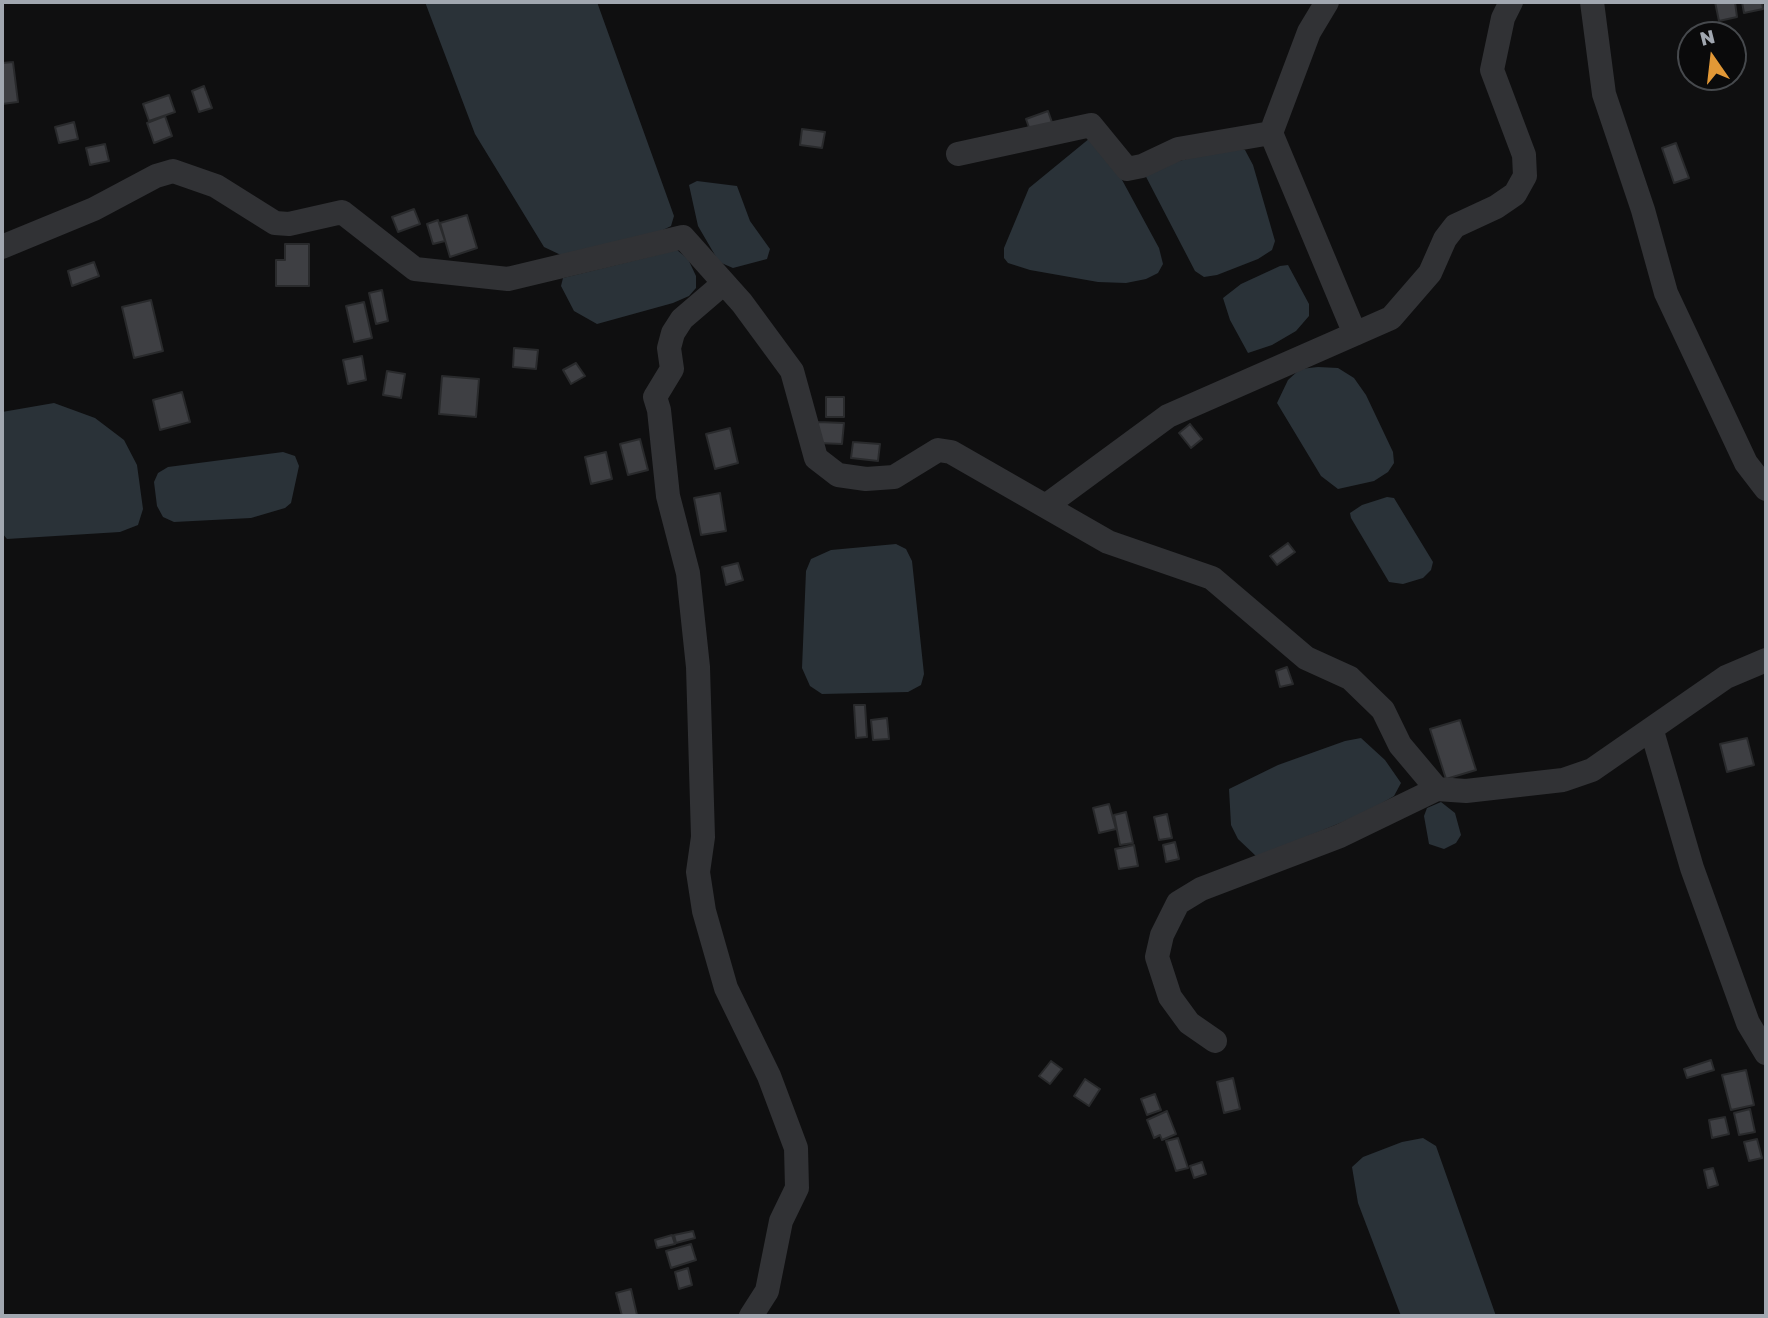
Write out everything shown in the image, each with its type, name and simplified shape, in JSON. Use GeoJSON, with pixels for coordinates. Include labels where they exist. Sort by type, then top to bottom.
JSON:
{"type":"FeatureCollection","features":[{"type":"Feature","properties":{"kind":"street"},"geometry":{"type":"LineString","coordinates":[[1327,2],[1309,32],[1271,134],[1355,334]]}},
{"type":"Feature","properties":{"kind":"street"},"geometry":{"type":"LineString","coordinates":[[1047,505],[1168,416],[1391,318],[1430,273],[1445,239],[1455,226],[1515,194],[1525,176],[1524,155],[1492,70],[1503,18],[1511,2]]}},
{"type":"Feature","properties":{"kind":"street"},"geometry":{"type":"LineString","coordinates":[[1592,2],[1604,94],[1643,210],[1665,293],[1746,463],[1766,489]]}},
{"type":"Feature","properties":{"kind":"street"},"geometry":{"type":"LineString","coordinates":[[958,154],[1091,125],[1127,169],[1142,166],[1178,149],[1271,134]]}},
{"type":"Feature","properties":{"kind":"street"},"geometry":{"type":"LineString","coordinates":[[2,247],[94,209],[156,176],[173,171],[216,186],[275,223],[289,224],[342,212],[415,269],[508,279],[683,237],[724,283],[793,372],[816,458],[838,475],[866,479],[894,477],[938,450],[967,459],[1108,542],[1212,578],[1306,658],[1350,678],[1383,710],[1401,745],[1437,789]]}},
{"type":"Feature","properties":{"kind":"street"},"geometry":{"type":"LineString","coordinates":[[724,283],[682,319],[673,333],[669,348],[672,369],[654,397],[659,410],[668,496],[688,573],[698,667],[703,836],[698,872],[704,911],[726,988],[769,1076],[796,1148],[797,1188],[782,1221],[767,1291],[751,1316]]}},
{"type":"Feature","properties":{"kind":"street"},"geometry":{"type":"LineString","coordinates":[[1215,1041],[1189,1023],[1170,998],[1157,957],[1162,935],[1178,904],[1201,889],[1340,836],[1437,789],[1466,791],[1563,780],[1592,770],[1652,732],[1726,677],[1766,660]]}},
{"type":"Feature","properties":{"kind":"street"},"geometry":{"type":"LineString","coordinates":[[1652,732],[1692,867],[1748,1023],[1766,1053]]}},
{"type":"Feature","properties":{"kind":"shaded area"},"geometry":{"type":"Polygon","coordinates":[[[425,2],[597,2],[674,216],[671,226],[661,231],[563,256],[544,247],[475,134],[425,2]]]}},
{"type":"Feature","properties":{"kind":"shaded area"},"geometry":{"type":"Polygon","coordinates":[[[1090,138],[1102,143],[1159,248],[1163,264],[1158,273],[1146,279],[1126,283],[1098,282],[1030,270],[1008,263],[1004,258],[1004,248],[1029,188],[1090,138]]]}},
{"type":"Feature","properties":{"kind":"shaded area"},"geometry":{"type":"Polygon","coordinates":[[[1233,146],[1245,150],[1253,165],[1275,241],[1272,250],[1258,259],[1217,275],[1204,277],[1195,271],[1143,171],[1233,146]]]}},
{"type":"Feature","properties":{"kind":"shaded area"},"geometry":{"type":"Polygon","coordinates":[[[697,181],[737,186],[750,221],[770,249],[767,259],[733,268],[719,262],[698,226],[689,185],[697,181]]]}},
{"type":"Feature","properties":{"kind":"shaded area"},"geometry":{"type":"Polygon","coordinates":[[[677,250],[688,259],[696,276],[696,288],[689,296],[673,303],[597,324],[574,311],[561,286],[563,278],[677,250]]]}},
{"type":"Feature","properties":{"kind":"shaded area"},"geometry":{"type":"Polygon","coordinates":[[[1288,265],[1309,304],[1309,316],[1296,331],[1272,345],[1248,353],[1230,320],[1223,298],[1241,284],[1288,265]]]}},
{"type":"Feature","properties":{"kind":"shaded area"},"geometry":{"type":"Polygon","coordinates":[[[1338,368],[1354,378],[1366,395],[1393,452],[1394,463],[1388,472],[1374,481],[1338,489],[1321,476],[1277,403],[1288,380],[1300,369],[1338,368]]]}},
{"type":"Feature","properties":{"kind":"shaded area"},"geometry":{"type":"Polygon","coordinates":[[[54,403],[95,418],[124,440],[137,465],[143,509],[138,525],[120,532],[7,539],[2,533],[2,412],[54,403]]]}},
{"type":"Feature","properties":{"kind":"shaded area"},"geometry":{"type":"Polygon","coordinates":[[[283,452],[295,456],[299,466],[291,503],[285,508],[251,518],[174,522],[163,517],[157,506],[154,482],[158,473],[168,467],[283,452]]]}},
{"type":"Feature","properties":{"kind":"shaded area"},"geometry":{"type":"Polygon","coordinates":[[[1387,497],[1394,498],[1433,562],[1431,570],[1423,578],[1403,584],[1389,582],[1351,518],[1350,513],[1362,505],[1387,497]]]}},
{"type":"Feature","properties":{"kind":"shaded area"},"geometry":{"type":"Polygon","coordinates":[[[896,544],[906,549],[912,561],[924,674],[921,685],[908,692],[822,694],[810,686],[802,668],[806,571],[811,559],[831,550],[896,544]]]}},
{"type":"Feature","properties":{"kind":"shaded area"},"geometry":{"type":"Polygon","coordinates":[[[1361,738],[1385,760],[1401,783],[1394,796],[1367,812],[1257,857],[1238,839],[1231,825],[1229,789],[1278,765],[1361,738]]]}},
{"type":"Feature","properties":{"kind":"shaded area"},"geometry":{"type":"Polygon","coordinates":[[[1441,802],[1455,813],[1461,835],[1456,843],[1444,849],[1429,844],[1424,816],[1427,808],[1441,802]]]}},
{"type":"Feature","properties":{"kind":"shaded area"},"geometry":{"type":"Polygon","coordinates":[[[1423,1138],[1436,1146],[1496,1316],[1401,1316],[1358,1203],[1352,1167],[1363,1157],[1402,1142],[1423,1138]]]}},
{"type":"Feature","properties":{"kind":"building"},"geometry":{"type":"Polygon","coordinates":[[[1715,2],[1735,2],[1737,17],[1719,21],[1715,2]]]}},
{"type":"Feature","properties":{"kind":"building"},"geometry":{"type":"Polygon","coordinates":[[[1742,2],[1762,2],[1763,9],[1744,13],[1742,2]]]}},
{"type":"Feature","properties":{"kind":"building"},"geometry":{"type":"Polygon","coordinates":[[[13,62],[18,102],[2,104],[2,63],[13,62]]]}},
{"type":"Feature","properties":{"kind":"building"},"geometry":{"type":"Polygon","coordinates":[[[204,86],[212,108],[199,112],[192,91],[204,86]]]}},
{"type":"Feature","properties":{"kind":"building"},"geometry":{"type":"Polygon","coordinates":[[[169,95],[175,112],[149,121],[143,104],[169,95]]]}},
{"type":"Feature","properties":{"kind":"building"},"geometry":{"type":"Polygon","coordinates":[[[1048,111],[1054,128],[1032,136],[1026,119],[1048,111]]]}},
{"type":"Feature","properties":{"kind":"building"},"geometry":{"type":"Polygon","coordinates":[[[165,116],[172,136],[154,143],[147,123],[165,116]]]}},
{"type":"Feature","properties":{"kind":"building"},"geometry":{"type":"Polygon","coordinates":[[[74,122],[78,139],[59,143],[55,127],[74,122]]]}},
{"type":"Feature","properties":{"kind":"building"},"geometry":{"type":"Polygon","coordinates":[[[802,129],[825,132],[822,148],[800,145],[802,129]]]}},
{"type":"Feature","properties":{"kind":"building"},"geometry":{"type":"Polygon","coordinates":[[[1676,143],[1689,178],[1674,183],[1662,148],[1676,143]]]}},
{"type":"Feature","properties":{"kind":"building"},"geometry":{"type":"Polygon","coordinates":[[[105,144],[109,161],[90,165],[86,148],[105,144]]]}},
{"type":"Feature","properties":{"kind":"building"},"geometry":{"type":"Polygon","coordinates":[[[414,209],[420,224],[398,232],[392,217],[414,209]]]}},
{"type":"Feature","properties":{"kind":"building"},"geometry":{"type":"Polygon","coordinates":[[[467,215],[477,248],[450,257],[440,223],[467,215]]]}},
{"type":"Feature","properties":{"kind":"building"},"geometry":{"type":"Polygon","coordinates":[[[438,220],[445,241],[433,244],[427,224],[438,220]]]}},
{"type":"Feature","properties":{"kind":"building"},"geometry":{"type":"Polygon","coordinates":[[[285,244],[309,244],[309,286],[276,286],[276,260],[285,260],[285,244]]]}},
{"type":"Feature","properties":{"kind":"building"},"geometry":{"type":"Polygon","coordinates":[[[94,262],[99,276],[72,286],[68,271],[94,262]]]}},
{"type":"Feature","properties":{"kind":"building"},"geometry":{"type":"Polygon","coordinates":[[[382,290],[388,321],[376,324],[369,293],[382,290]]]}},
{"type":"Feature","properties":{"kind":"building"},"geometry":{"type":"Polygon","coordinates":[[[151,300],[163,351],[134,358],[122,307],[151,300]]]}},
{"type":"Feature","properties":{"kind":"building"},"geometry":{"type":"Polygon","coordinates":[[[364,302],[372,338],[354,342],[346,306],[364,302]]]}},
{"type":"Feature","properties":{"kind":"building"},"geometry":{"type":"Polygon","coordinates":[[[514,348],[538,350],[536,369],[513,367],[514,348]]]}},
{"type":"Feature","properties":{"kind":"building"},"geometry":{"type":"Polygon","coordinates":[[[362,356],[366,380],[348,384],[343,360],[362,356]]]}},
{"type":"Feature","properties":{"kind":"building"},"geometry":{"type":"Polygon","coordinates":[[[576,363],[585,376],[571,384],[563,370],[576,363]]]}},
{"type":"Feature","properties":{"kind":"building"},"geometry":{"type":"Polygon","coordinates":[[[387,371],[405,374],[401,398],[383,395],[387,371]]]}},
{"type":"Feature","properties":{"kind":"building"},"geometry":{"type":"Polygon","coordinates":[[[442,376],[479,379],[476,417],[439,414],[442,376]]]}},
{"type":"Feature","properties":{"kind":"building"},"geometry":{"type":"Polygon","coordinates":[[[182,392],[190,422],[160,430],[153,400],[182,392]]]}},
{"type":"Feature","properties":{"kind":"building"},"geometry":{"type":"Polygon","coordinates":[[[826,397],[844,397],[844,417],[826,417],[826,397]]]}},
{"type":"Feature","properties":{"kind":"building"},"geometry":{"type":"Polygon","coordinates":[[[818,422],[844,423],[842,444],[817,443],[818,422]]]}},
{"type":"Feature","properties":{"kind":"building"},"geometry":{"type":"Polygon","coordinates":[[[1190,424],[1202,439],[1191,448],[1179,433],[1190,424]]]}},
{"type":"Feature","properties":{"kind":"building"},"geometry":{"type":"Polygon","coordinates":[[[730,428],[738,463],[715,469],[706,434],[730,428]]]}},
{"type":"Feature","properties":{"kind":"building"},"geometry":{"type":"Polygon","coordinates":[[[640,439],[648,470],[628,475],[620,444],[640,439]]]}},
{"type":"Feature","properties":{"kind":"building"},"geometry":{"type":"Polygon","coordinates":[[[853,442],[880,444],[878,461],[851,458],[853,442]]]}},
{"type":"Feature","properties":{"kind":"building"},"geometry":{"type":"Polygon","coordinates":[[[606,452],[612,479],[591,484],[585,457],[606,452]]]}},
{"type":"Feature","properties":{"kind":"building"},"geometry":{"type":"Polygon","coordinates":[[[720,493],[726,531],[701,535],[694,498],[720,493]]]}},
{"type":"Feature","properties":{"kind":"building"},"geometry":{"type":"Polygon","coordinates":[[[1288,543],[1295,552],[1277,565],[1270,556],[1288,543]]]}},
{"type":"Feature","properties":{"kind":"building"},"geometry":{"type":"Polygon","coordinates":[[[738,563],[743,580],[726,585],[722,567],[738,563]]]}},
{"type":"Feature","properties":{"kind":"building"},"geometry":{"type":"Polygon","coordinates":[[[1287,667],[1293,684],[1280,687],[1276,671],[1287,667]]]}},
{"type":"Feature","properties":{"kind":"building"},"geometry":{"type":"Polygon","coordinates":[[[854,705],[865,705],[867,737],[856,738],[854,705]]]}},
{"type":"Feature","properties":{"kind":"building"},"geometry":{"type":"Polygon","coordinates":[[[887,718],[889,739],[873,740],[871,720],[887,718]]]}},
{"type":"Feature","properties":{"kind":"building"},"geometry":{"type":"Polygon","coordinates":[[[1460,720],[1476,770],[1446,779],[1430,729],[1460,720]]]}},
{"type":"Feature","properties":{"kind":"building"},"geometry":{"type":"Polygon","coordinates":[[[1747,738],[1754,765],[1727,772],[1720,744],[1747,738]]]}},
{"type":"Feature","properties":{"kind":"building"},"geometry":{"type":"Polygon","coordinates":[[[1109,804],[1116,829],[1099,833],[1093,808],[1109,804]]]}},
{"type":"Feature","properties":{"kind":"building"},"geometry":{"type":"Polygon","coordinates":[[[1126,812],[1133,843],[1120,845],[1114,815],[1126,812]]]}},
{"type":"Feature","properties":{"kind":"building"},"geometry":{"type":"Polygon","coordinates":[[[1167,814],[1172,838],[1159,840],[1154,817],[1167,814]]]}},
{"type":"Feature","properties":{"kind":"building"},"geometry":{"type":"Polygon","coordinates":[[[1175,842],[1179,859],[1166,862],[1163,845],[1175,842]]]}},
{"type":"Feature","properties":{"kind":"building"},"geometry":{"type":"Polygon","coordinates":[[[1134,845],[1138,866],[1119,869],[1115,849],[1134,845]]]}},
{"type":"Feature","properties":{"kind":"building"},"geometry":{"type":"Polygon","coordinates":[[[1711,1060],[1714,1070],[1687,1078],[1684,1069],[1711,1060]]]}},
{"type":"Feature","properties":{"kind":"building"},"geometry":{"type":"Polygon","coordinates":[[[1051,1061],[1062,1069],[1050,1084],[1039,1076],[1051,1061]]]}},
{"type":"Feature","properties":{"kind":"building"},"geometry":{"type":"Polygon","coordinates":[[[1746,1070],[1754,1105],[1731,1110],[1722,1075],[1746,1070]]]}},
{"type":"Feature","properties":{"kind":"building"},"geometry":{"type":"Polygon","coordinates":[[[1233,1078],[1240,1109],[1224,1113],[1217,1082],[1233,1078]]]}},
{"type":"Feature","properties":{"kind":"building"},"geometry":{"type":"Polygon","coordinates":[[[1085,1079],[1100,1089],[1089,1106],[1074,1096],[1085,1079]]]}},
{"type":"Feature","properties":{"kind":"building"},"geometry":{"type":"Polygon","coordinates":[[[1155,1094],[1161,1110],[1147,1115],[1141,1099],[1155,1094]]]}},
{"type":"Feature","properties":{"kind":"building"},"geometry":{"type":"Polygon","coordinates":[[[1750,1109],[1755,1132],[1739,1135],[1734,1113],[1750,1109]]]}},
{"type":"Feature","properties":{"kind":"building"},"geometry":{"type":"Polygon","coordinates":[[[1167,1111],[1176,1134],[1162,1140],[1160,1135],[1154,1138],[1147,1120],[1167,1111]]]}},
{"type":"Feature","properties":{"kind":"building"},"geometry":{"type":"Polygon","coordinates":[[[1725,1117],[1729,1134],[1712,1138],[1709,1120],[1725,1117]]]}},
{"type":"Feature","properties":{"kind":"building"},"geometry":{"type":"Polygon","coordinates":[[[1178,1138],[1188,1168],[1176,1171],[1166,1141],[1178,1138]]]}},
{"type":"Feature","properties":{"kind":"building"},"geometry":{"type":"Polygon","coordinates":[[[1757,1139],[1762,1158],[1749,1161],[1744,1142],[1757,1139]]]}},
{"type":"Feature","properties":{"kind":"building"},"geometry":{"type":"Polygon","coordinates":[[[1202,1162],[1206,1174],[1194,1178],[1190,1166],[1202,1162]]]}},
{"type":"Feature","properties":{"kind":"building"},"geometry":{"type":"Polygon","coordinates":[[[1713,1168],[1718,1185],[1708,1188],[1704,1170],[1713,1168]]]}},
{"type":"Feature","properties":{"kind":"building"},"geometry":{"type":"Polygon","coordinates":[[[693,1231],[695,1238],[676,1243],[674,1235],[693,1231]]]}},
{"type":"Feature","properties":{"kind":"building"},"geometry":{"type":"Polygon","coordinates":[[[672,1235],[675,1244],[657,1248],[655,1240],[672,1235]]]}},
{"type":"Feature","properties":{"kind":"building"},"geometry":{"type":"Polygon","coordinates":[[[691,1244],[696,1260],[671,1268],[666,1251],[691,1244]]]}},
{"type":"Feature","properties":{"kind":"building"},"geometry":{"type":"Polygon","coordinates":[[[688,1268],[692,1285],[679,1289],[675,1272],[688,1268]]]}},
{"type":"Feature","properties":{"kind":"building"},"geometry":{"type":"Polygon","coordinates":[[[631,1289],[637,1315],[622,1316],[616,1293],[631,1289]]]}}]}
